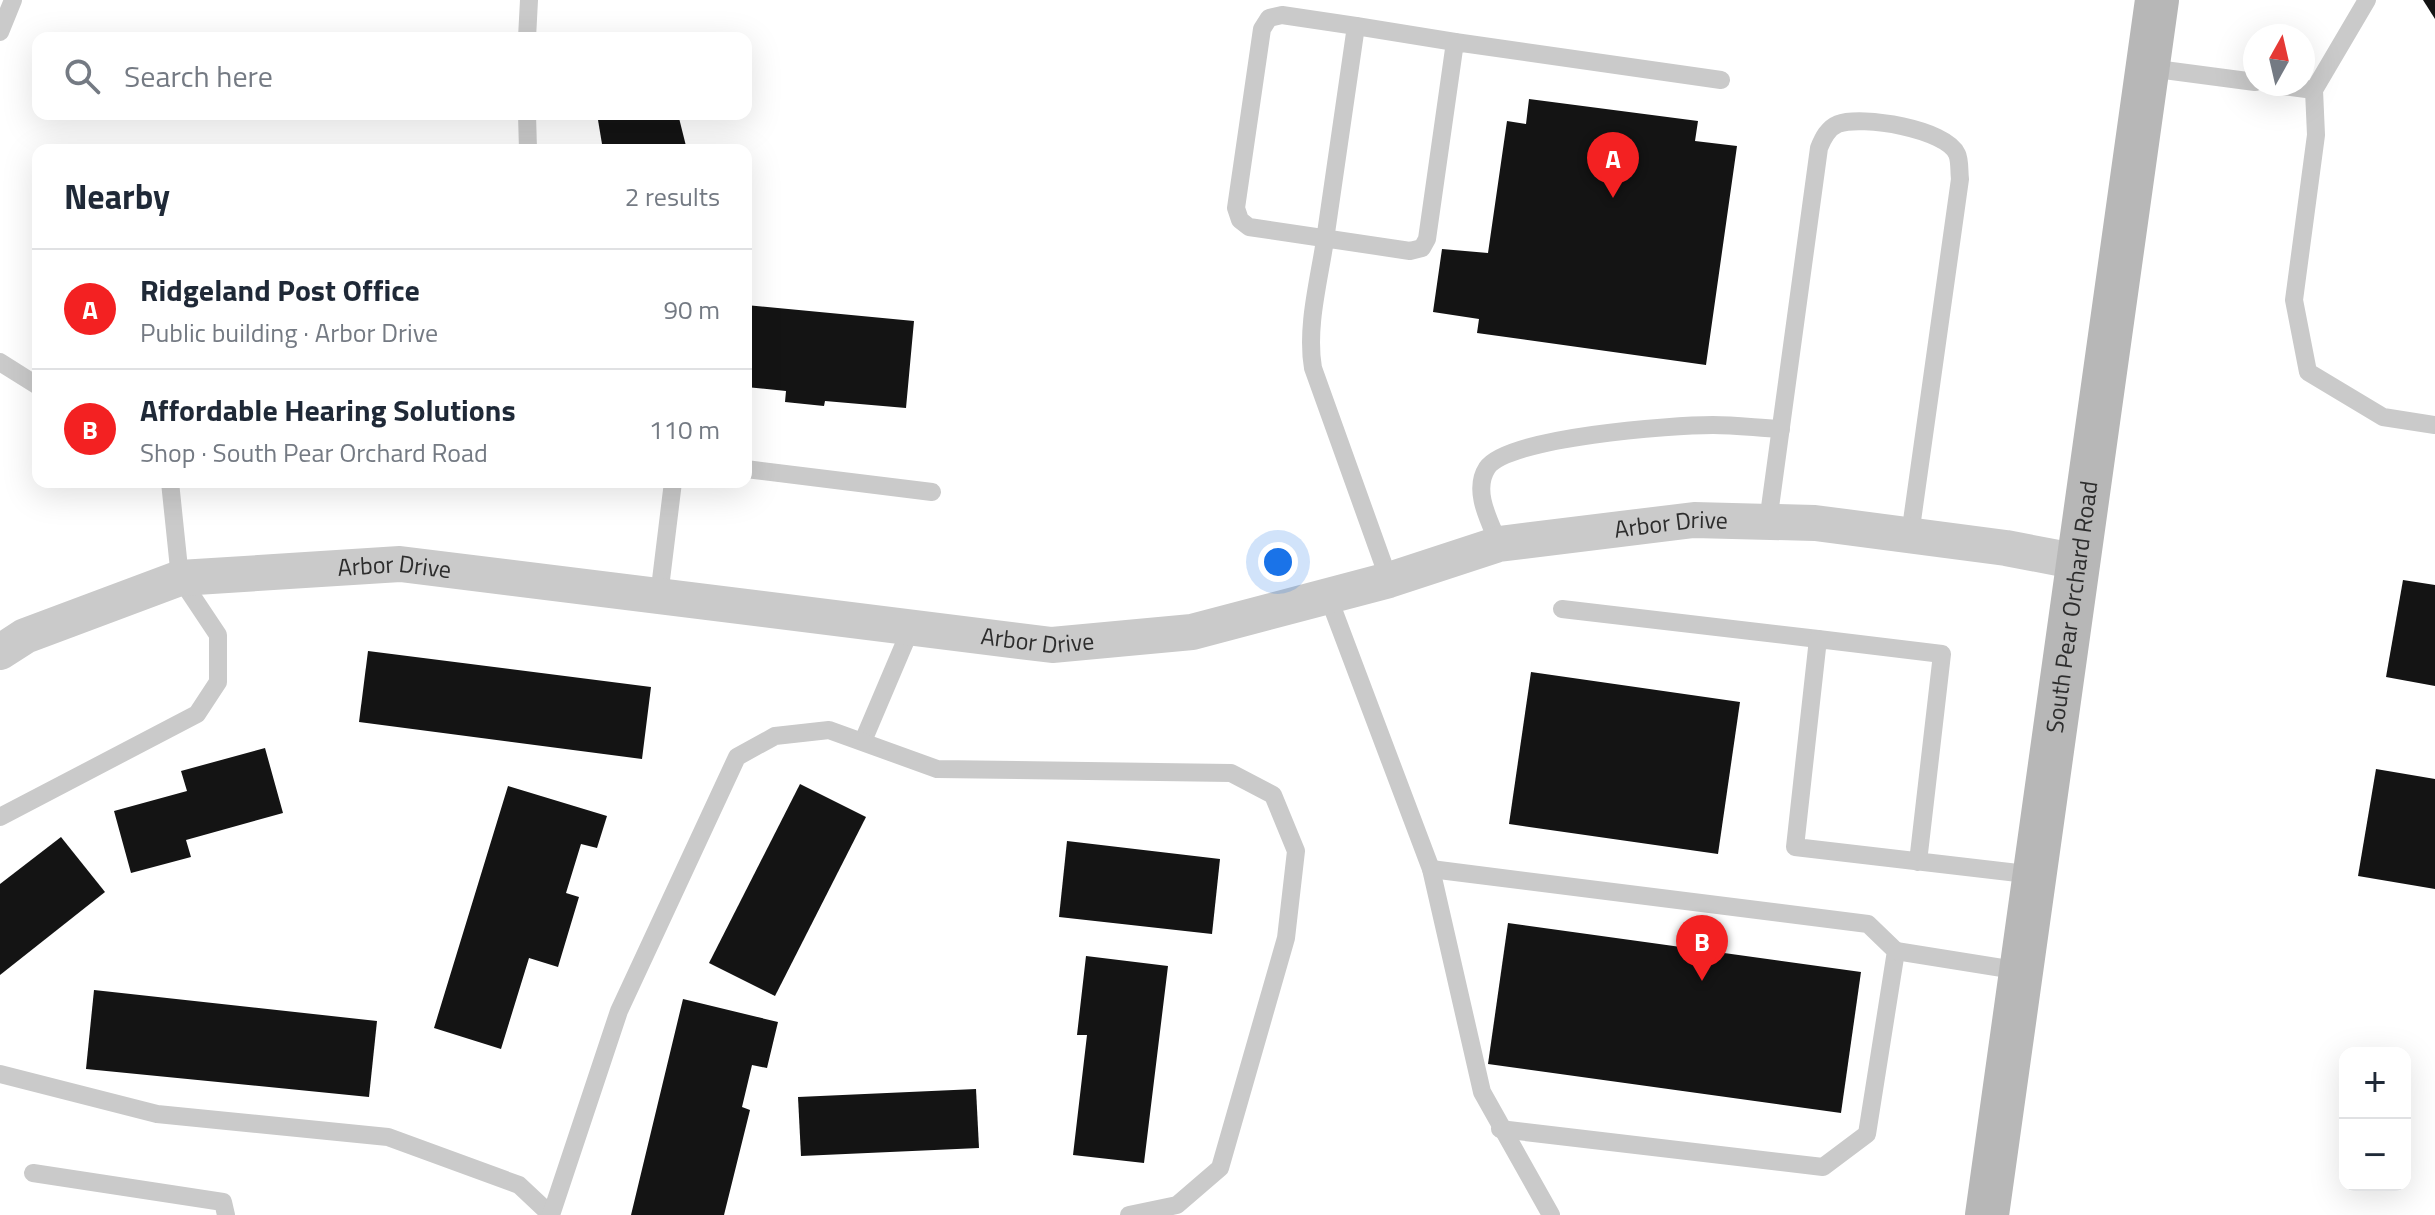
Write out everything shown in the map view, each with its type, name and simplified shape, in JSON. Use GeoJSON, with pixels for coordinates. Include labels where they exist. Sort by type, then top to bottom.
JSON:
{"type":"FeatureCollection","features":[{"type":"Feature","properties":{"kind":"street","name":"South Pear Orchard Road"},"geometry":{"type":"LineString","coordinates":[[1987,1215],[2157,0]]}},
{"type":"Feature","properties":{"kind":"street","name":"Arbor Drive"},"geometry":{"type":"LineString","coordinates":[[0,652],[25,636],[180,578],[400,564],[1052,645],[1192,632],[1389,580],[1499,544],[1694,520],[1815,523],[2079,562]]}},
{"type":"Feature","properties":{"kind":"lane"},"geometry":{"type":"LineString","coordinates":[[0,32],[13,0]]}},
{"type":"Feature","properties":{"kind":"lane"},"geometry":{"type":"LineString","coordinates":[[527,32],[529,0]]}},
{"type":"Feature","properties":{"kind":"lane"},"geometry":{"type":"LineString","coordinates":[[2315,88],[2367,0]]}},
{"type":"Feature","properties":{"kind":"lane"},"geometry":{"type":"LineString","coordinates":[[1455,42],[1427,239],[1422,248],[1410,251],[1249,227],[1240,220],[1236,208],[1240,178],[1262,29],[1269,18],[1282,15],[1721,80]]}},
{"type":"Feature","properties":{"kind":"lane"},"geometry":{"type":"LineString","coordinates":[[1356,26],[1312,331],[1313,368],[1389,580]]}},
{"type":"Feature","properties":{"kind":"lane"},"geometry":{"type":"LineString","coordinates":[[2149,68],[2243,80]]}},
{"type":"Feature","properties":{"kind":"lane"},"geometry":{"type":"LineString","coordinates":[[2314,96],[2316,135],[2294,300],[2308,372],[2383,417],[2435,425]]}},
{"type":"Feature","properties":{"kind":"lane"},"geometry":{"type":"LineString","coordinates":[[527,120],[528,144]]}},
{"type":"Feature","properties":{"kind":"lane"},"geometry":{"type":"LineString","coordinates":[[1768,522],[1819,148],[1825,134],[1836,124],[1855,121],[1925,131],[1943,139],[1957,153],[1960,179],[1910,535]]}},
{"type":"Feature","properties":{"kind":"lane"},"geometry":{"type":"LineString","coordinates":[[0,362],[32,382]]}},
{"type":"Feature","properties":{"kind":"lane"},"geometry":{"type":"LineString","coordinates":[[1499,544],[1482,501],[1481,484],[1487,468],[1513,451],[1581,436],[1712,425],[1781,429]]}},
{"type":"Feature","properties":{"kind":"lane"},"geometry":{"type":"LineString","coordinates":[[752,470],[932,492]]}},
{"type":"Feature","properties":{"kind":"lane"},"geometry":{"type":"LineString","coordinates":[[0,817],[197,714],[218,682],[218,635],[180,578],[171,488]]}},
{"type":"Feature","properties":{"kind":"lane"},"geometry":{"type":"LineString","coordinates":[[659,596],[672,488]]}},
{"type":"Feature","properties":{"kind":"lane"},"geometry":{"type":"LineString","coordinates":[[1328,596],[1431,869],[1482,1092],[1500,1129],[1551,1215]]}},
{"type":"Feature","properties":{"kind":"lane"},"geometry":{"type":"LineString","coordinates":[[1562,609],[1942,654],[1918,862]]}},
{"type":"Feature","properties":{"kind":"lane"},"geometry":{"type":"LineString","coordinates":[[863,741],[911,628]]}},
{"type":"Feature","properties":{"kind":"lane"},"geometry":{"type":"LineString","coordinates":[[1818,639],[1795,847],[2035,875]]}},
{"type":"Feature","properties":{"kind":"lane"},"geometry":{"type":"LineString","coordinates":[[0,1074],[157,1114],[388,1137],[519,1185],[551,1215],[619,1011],[737,757],[775,736],[829,730],[937,769],[1231,773],[1273,795],[1296,851],[1286,938],[1220,1168],[1177,1205],[1129,1215]]}},
{"type":"Feature","properties":{"kind":"lane"},"geometry":{"type":"LineString","coordinates":[[1431,869],[1868,924],[1896,951],[2021,971]]}},
{"type":"Feature","properties":{"kind":"lane"},"geometry":{"type":"LineString","coordinates":[[1500,1129],[1823,1167],[1867,1134],[1896,951]]}},
{"type":"Feature","properties":{"kind":"lane"},"geometry":{"type":"LineString","coordinates":[[33,1173],[223,1202],[226,1215]]}},
{"type":"Feature","properties":{"kind":"building"},"geometry":{"type":"Polygon","coordinates":[[[2423,0],[2435,0],[2435,19],[2423,0]]]}},
{"type":"Feature","properties":{"kind":"building"},"geometry":{"type":"Polygon","coordinates":[[[1529,99],[1698,121],[1695,141],[1737,146],[1706,365],[1477,333],[1479,319],[1433,312],[1442,249],[1488,253],[1507,121],[1526,124],[1529,99]]]}},
{"type":"Feature","properties":{"kind":"building"},"geometry":{"type":"Polygon","coordinates":[[[598,120],[680,120],[686,144],[602,144],[598,120]]]}},
{"type":"Feature","properties":{"kind":"building"},"geometry":{"type":"Polygon","coordinates":[[[752,306],[914,321],[906,408],[825,401],[824,406],[785,402],[786,391],[752,388],[752,306]]]}},
{"type":"Feature","properties":{"kind":"building"},"geometry":{"type":"Polygon","coordinates":[[[2403,580],[2435,585],[2435,686],[2386,677],[2403,580]]]}},
{"type":"Feature","properties":{"kind":"building"},"geometry":{"type":"Polygon","coordinates":[[[368,651],[651,687],[642,759],[359,722],[368,651]]]}},
{"type":"Feature","properties":{"kind":"building"},"geometry":{"type":"Polygon","coordinates":[[[1531,672],[1740,702],[1718,854],[1509,824],[1531,672]]]}},
{"type":"Feature","properties":{"kind":"building"},"geometry":{"type":"Polygon","coordinates":[[[265,748],[283,813],[186,840],[191,857],[131,873],[114,811],[187,791],[181,771],[265,748]]]}},
{"type":"Feature","properties":{"kind":"building"},"geometry":{"type":"Polygon","coordinates":[[[2376,769],[2435,779],[2435,889],[2358,876],[2376,769]]]}},
{"type":"Feature","properties":{"kind":"building"},"geometry":{"type":"Polygon","coordinates":[[[800,784],[866,817],[775,996],[709,963],[800,784]]]}},
{"type":"Feature","properties":{"kind":"building"},"geometry":{"type":"Polygon","coordinates":[[[508,786],[607,816],[597,848],[581,844],[566,893],[579,897],[558,967],[529,958],[501,1049],[434,1028],[508,786]]]}},
{"type":"Feature","properties":{"kind":"building"},"geometry":{"type":"Polygon","coordinates":[[[61,837],[105,892],[0,975],[0,884],[61,837]]]}},
{"type":"Feature","properties":{"kind":"building"},"geometry":{"type":"Polygon","coordinates":[[[1067,841],[1220,859],[1212,934],[1059,917],[1067,841]]]}},
{"type":"Feature","properties":{"kind":"building"},"geometry":{"type":"Polygon","coordinates":[[[1508,923],[1861,972],[1841,1113],[1488,1064],[1508,923]]]}},
{"type":"Feature","properties":{"kind":"building"},"geometry":{"type":"Polygon","coordinates":[[[1086,956],[1168,966],[1144,1163],[1073,1155],[1087,1035],[1077,1035],[1086,956]]]}},
{"type":"Feature","properties":{"kind":"building"},"geometry":{"type":"Polygon","coordinates":[[[94,990],[377,1021],[369,1097],[86,1069],[94,990]]]}},
{"type":"Feature","properties":{"kind":"building"},"geometry":{"type":"Polygon","coordinates":[[[683,999],[778,1022],[767,1068],[752,1065],[742,1107],[750,1110],[724,1215],[631,1215],[683,999]]]}},
{"type":"Feature","properties":{"kind":"building"},"geometry":{"type":"Polygon","coordinates":[[[976,1089],[979,1148],[801,1156],[798,1097],[976,1089]]]}},
{"type":"Feature","properties":{"kind":"place","name":"Ridgeland Post Office"},"geometry":{"type":"Point","coordinates":[1613,198]}},
{"type":"Feature","properties":{"kind":"place","name":"Affordable Hearing Solutions"},"geometry":{"type":"Point","coordinates":[1702,981]}}]}
